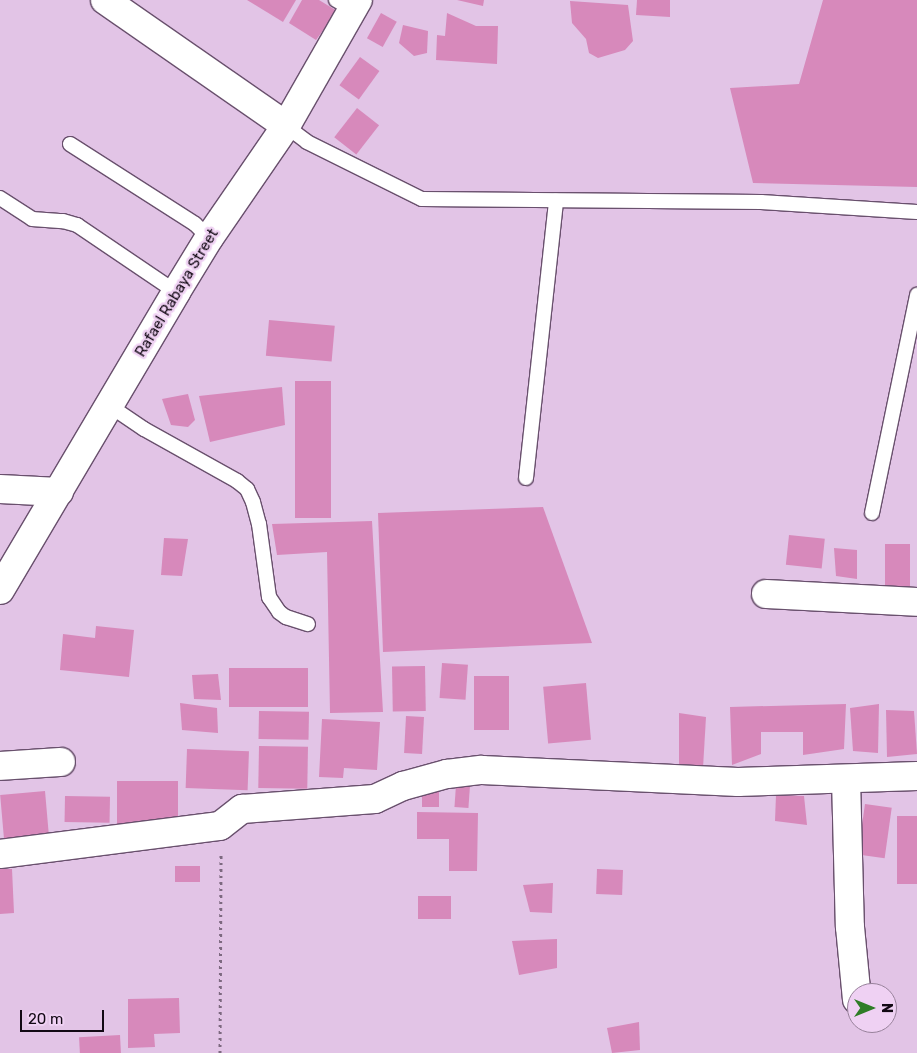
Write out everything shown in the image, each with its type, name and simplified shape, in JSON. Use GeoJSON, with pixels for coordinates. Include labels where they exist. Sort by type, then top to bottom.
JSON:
{"type":"FeatureCollection","features":[{"type":"Feature","properties":{"kind":"street"},"geometry":{"type":"LineString","coordinates":[[105,0],[286,126]]}},
{"type":"Feature","properties":{"kind":"street","name":"Rafael Rabaya Street"},"geometry":{"type":"LineString","coordinates":[[0,590],[209,238],[286,126],[349,3]]}},
{"type":"Feature","properties":{"kind":"street"},"geometry":{"type":"LineString","coordinates":[[0,489],[59,492]]}},
{"type":"Feature","properties":{"kind":"street"},"geometry":{"type":"LineString","coordinates":[[766,594],[917,602]]}},
{"type":"Feature","properties":{"kind":"street"},"geometry":{"type":"LineString","coordinates":[[0,766],[61,762]]}},
{"type":"Feature","properties":{"kind":"street"},"geometry":{"type":"LineString","coordinates":[[0,854],[220,826],[242,809],[375,799],[403,786],[438,776],[482,770],[738,782],[917,776]]}},
{"type":"Feature","properties":{"kind":"street"},"geometry":{"type":"LineString","coordinates":[[846,779],[850,927],[855,983]]}},
{"type":"Feature","properties":{"kind":"lane"},"geometry":{"type":"LineString","coordinates":[[286,126],[307,142],[422,199],[761,202],[917,212]]}},
{"type":"Feature","properties":{"kind":"lane"},"geometry":{"type":"LineString","coordinates":[[70,144],[195,224],[209,238]]}},
{"type":"Feature","properties":{"kind":"lane"},"geometry":{"type":"LineString","coordinates":[[0,198],[32,219],[63,220],[77,225],[176,292]]}},
{"type":"Feature","properties":{"kind":"lane"},"geometry":{"type":"LineString","coordinates":[[526,478],[556,201]]}},
{"type":"Feature","properties":{"kind":"lane"},"geometry":{"type":"LineString","coordinates":[[872,513],[917,295]]}},
{"type":"Feature","properties":{"kind":"lane"},"geometry":{"type":"LineString","coordinates":[[110,406],[144,429],[237,480],[246,489],[254,502],[269,598],[279,612],[286,617],[308,624]]}},
{"type":"Feature","properties":{"kind":"path"},"geometry":{"type":"LineString","coordinates":[[220,826],[222,896],[220,1053]]}},
{"type":"Feature","properties":{"kind":"building"},"geometry":{"type":"Polygon","coordinates":[[[247,0],[296,0],[283,22],[247,0]]]}},
{"type":"Feature","properties":{"kind":"building"},"geometry":{"type":"Polygon","coordinates":[[[302,0],[319,0],[337,11],[316,40],[289,23],[302,0]]]}},
{"type":"Feature","properties":{"kind":"building"},"geometry":{"type":"Polygon","coordinates":[[[457,0],[484,0],[483,6],[457,0]]]}},
{"type":"Feature","properties":{"kind":"building"},"geometry":{"type":"Polygon","coordinates":[[[637,0],[670,0],[670,17],[636,15],[637,0]]]}},
{"type":"Feature","properties":{"kind":"building"},"geometry":{"type":"Polygon","coordinates":[[[823,0],[917,0],[917,187],[753,183],[730,88],[799,84],[823,0]]]}},
{"type":"Feature","properties":{"kind":"building"},"geometry":{"type":"Polygon","coordinates":[[[570,1],[628,5],[633,41],[625,50],[598,58],[589,53],[586,39],[572,23],[570,1]]]}},
{"type":"Feature","properties":{"kind":"building"},"geometry":{"type":"Polygon","coordinates":[[[381,13],[397,22],[383,47],[367,38],[381,13]]]}},
{"type":"Feature","properties":{"kind":"building"},"geometry":{"type":"Polygon","coordinates":[[[447,13],[476,26],[498,26],[497,64],[436,60],[437,35],[445,36],[447,13]]]}},
{"type":"Feature","properties":{"kind":"building"},"geometry":{"type":"Polygon","coordinates":[[[403,25],[428,31],[427,53],[414,56],[399,43],[403,25]]]}},
{"type":"Feature","properties":{"kind":"building"},"geometry":{"type":"Polygon","coordinates":[[[360,57],[379,71],[359,99],[339,85],[360,57]]]}},
{"type":"Feature","properties":{"kind":"building"},"geometry":{"type":"Polygon","coordinates":[[[357,108],[379,125],[356,154],[334,137],[357,108]]]}},
{"type":"Feature","properties":{"kind":"building"},"geometry":{"type":"Polygon","coordinates":[[[269,320],[335,326],[332,362],[266,356],[269,320]]]}},
{"type":"Feature","properties":{"kind":"building"},"geometry":{"type":"Polygon","coordinates":[[[295,381],[331,381],[331,518],[295,518],[295,381]]]}},
{"type":"Feature","properties":{"kind":"building"},"geometry":{"type":"Polygon","coordinates":[[[282,387],[285,425],[210,442],[199,396],[282,387]]]}},
{"type":"Feature","properties":{"kind":"building"},"geometry":{"type":"Polygon","coordinates":[[[188,394],[195,420],[188,427],[171,425],[162,399],[188,394]]]}},
{"type":"Feature","properties":{"kind":"building"},"geometry":{"type":"Polygon","coordinates":[[[543,507],[592,643],[383,652],[378,513],[543,507]]]}},
{"type":"Feature","properties":{"kind":"building"},"geometry":{"type":"Polygon","coordinates":[[[372,521],[383,712],[330,713],[327,552],[277,555],[272,524],[372,521]]]}},
{"type":"Feature","properties":{"kind":"building"},"geometry":{"type":"Polygon","coordinates":[[[789,535],[825,539],[822,569],[786,565],[789,535]]]}},
{"type":"Feature","properties":{"kind":"building"},"geometry":{"type":"Polygon","coordinates":[[[164,538],[188,539],[182,576],[161,575],[164,538]]]}},
{"type":"Feature","properties":{"kind":"building"},"geometry":{"type":"Polygon","coordinates":[[[885,544],[910,544],[910,587],[885,587],[885,544]]]}},
{"type":"Feature","properties":{"kind":"building"},"geometry":{"type":"Polygon","coordinates":[[[834,548],[857,550],[857,579],[836,576],[834,548]]]}},
{"type":"Feature","properties":{"kind":"building"},"geometry":{"type":"Polygon","coordinates":[[[96,626],[134,630],[129,677],[60,670],[63,634],[95,638],[96,626]]]}},
{"type":"Feature","properties":{"kind":"building"},"geometry":{"type":"Polygon","coordinates":[[[442,663],[468,665],[465,700],[440,698],[442,663]]]}},
{"type":"Feature","properties":{"kind":"building"},"geometry":{"type":"Polygon","coordinates":[[[425,666],[426,711],[393,712],[392,667],[425,666]]]}},
{"type":"Feature","properties":{"kind":"building"},"geometry":{"type":"Polygon","coordinates":[[[229,668],[308,668],[308,707],[229,707],[229,668]]]}},
{"type":"Feature","properties":{"kind":"building"},"geometry":{"type":"Polygon","coordinates":[[[218,674],[221,700],[194,699],[192,675],[218,674]]]}},
{"type":"Feature","properties":{"kind":"building"},"geometry":{"type":"Polygon","coordinates":[[[474,676],[509,676],[509,730],[474,730],[474,676]]]}},
{"type":"Feature","properties":{"kind":"building"},"geometry":{"type":"Polygon","coordinates":[[[586,683],[591,740],[548,744],[543,687],[586,683]]]}},
{"type":"Feature","properties":{"kind":"building"},"geometry":{"type":"Polygon","coordinates":[[[180,703],[217,708],[218,733],[182,730],[180,703]]]}},
{"type":"Feature","properties":{"kind":"building"},"geometry":{"type":"Polygon","coordinates":[[[846,704],[844,749],[803,755],[803,732],[761,732],[761,754],[732,765],[730,707],[846,704]]]}},
{"type":"Feature","properties":{"kind":"building"},"geometry":{"type":"Polygon","coordinates":[[[879,704],[878,753],[853,751],[850,708],[879,704]]]}},
{"type":"Feature","properties":{"kind":"building"},"geometry":{"type":"Polygon","coordinates":[[[886,710],[914,711],[917,754],[887,757],[886,710]]]}},
{"type":"Feature","properties":{"kind":"building"},"geometry":{"type":"Polygon","coordinates":[[[259,711],[309,712],[309,740],[259,739],[259,711]]]}},
{"type":"Feature","properties":{"kind":"building"},"geometry":{"type":"Polygon","coordinates":[[[679,713],[706,717],[703,768],[679,772],[679,713]]]}},
{"type":"Feature","properties":{"kind":"building"},"geometry":{"type":"Polygon","coordinates":[[[406,716],[424,717],[422,754],[404,753],[406,716]]]}},
{"type":"Feature","properties":{"kind":"building"},"geometry":{"type":"Polygon","coordinates":[[[322,719],[380,722],[377,770],[344,768],[343,778],[319,777],[322,719]]]}},
{"type":"Feature","properties":{"kind":"building"},"geometry":{"type":"Polygon","coordinates":[[[259,746],[308,747],[307,789],[258,788],[259,746]]]}},
{"type":"Feature","properties":{"kind":"building"},"geometry":{"type":"Polygon","coordinates":[[[187,749],[249,751],[248,790],[186,788],[187,749]]]}},
{"type":"Feature","properties":{"kind":"building"},"geometry":{"type":"Polygon","coordinates":[[[117,781],[178,781],[178,824],[117,824],[117,781]]]}},
{"type":"Feature","properties":{"kind":"building"},"geometry":{"type":"Polygon","coordinates":[[[456,785],[470,786],[468,808],[454,807],[456,785]]]}},
{"type":"Feature","properties":{"kind":"building"},"geometry":{"type":"Polygon","coordinates":[[[422,790],[439,790],[439,807],[422,807],[422,790]]]}},
{"type":"Feature","properties":{"kind":"building"},"geometry":{"type":"Polygon","coordinates":[[[45,791],[49,835],[4,839],[0,795],[45,791]]]}},
{"type":"Feature","properties":{"kind":"building"},"geometry":{"type":"Polygon","coordinates":[[[776,795],[804,796],[807,825],[775,821],[776,795]]]}},
{"type":"Feature","properties":{"kind":"building"},"geometry":{"type":"Polygon","coordinates":[[[65,796],[110,797],[110,823],[65,822],[65,796]]]}},
{"type":"Feature","properties":{"kind":"building"},"geometry":{"type":"Polygon","coordinates":[[[865,804],[892,808],[885,858],[858,855],[865,804]]]}},
{"type":"Feature","properties":{"kind":"building"},"geometry":{"type":"Polygon","coordinates":[[[417,812],[478,813],[477,871],[449,871],[449,839],[417,839],[417,812]]]}},
{"type":"Feature","properties":{"kind":"building"},"geometry":{"type":"Polygon","coordinates":[[[897,816],[917,816],[917,884],[897,884],[897,816]]]}},
{"type":"Feature","properties":{"kind":"building"},"geometry":{"type":"Polygon","coordinates":[[[175,866],[200,866],[200,882],[175,882],[175,866]]]}},
{"type":"Feature","properties":{"kind":"building"},"geometry":{"type":"Polygon","coordinates":[[[0,869],[12,869],[14,913],[0,914],[0,869]]]}},
{"type":"Feature","properties":{"kind":"building"},"geometry":{"type":"Polygon","coordinates":[[[597,869],[623,870],[622,895],[596,894],[597,869]]]}},
{"type":"Feature","properties":{"kind":"building"},"geometry":{"type":"Polygon","coordinates":[[[553,883],[552,913],[530,912],[523,885],[553,883]]]}},
{"type":"Feature","properties":{"kind":"building"},"geometry":{"type":"Polygon","coordinates":[[[418,896],[451,896],[451,919],[418,919],[418,896]]]}},
{"type":"Feature","properties":{"kind":"building"},"geometry":{"type":"Polygon","coordinates":[[[557,939],[557,968],[519,975],[512,941],[557,939]]]}},
{"type":"Feature","properties":{"kind":"building"},"geometry":{"type":"Polygon","coordinates":[[[179,998],[180,1033],[154,1034],[155,1047],[128,1048],[128,999],[179,998]]]}},
{"type":"Feature","properties":{"kind":"building"},"geometry":{"type":"Polygon","coordinates":[[[639,1022],[640,1050],[612,1053],[607,1028],[639,1022]]]}},
{"type":"Feature","properties":{"kind":"building"},"geometry":{"type":"Polygon","coordinates":[[[120,1035],[121,1053],[80,1053],[79,1037],[120,1035]]]}}]}
